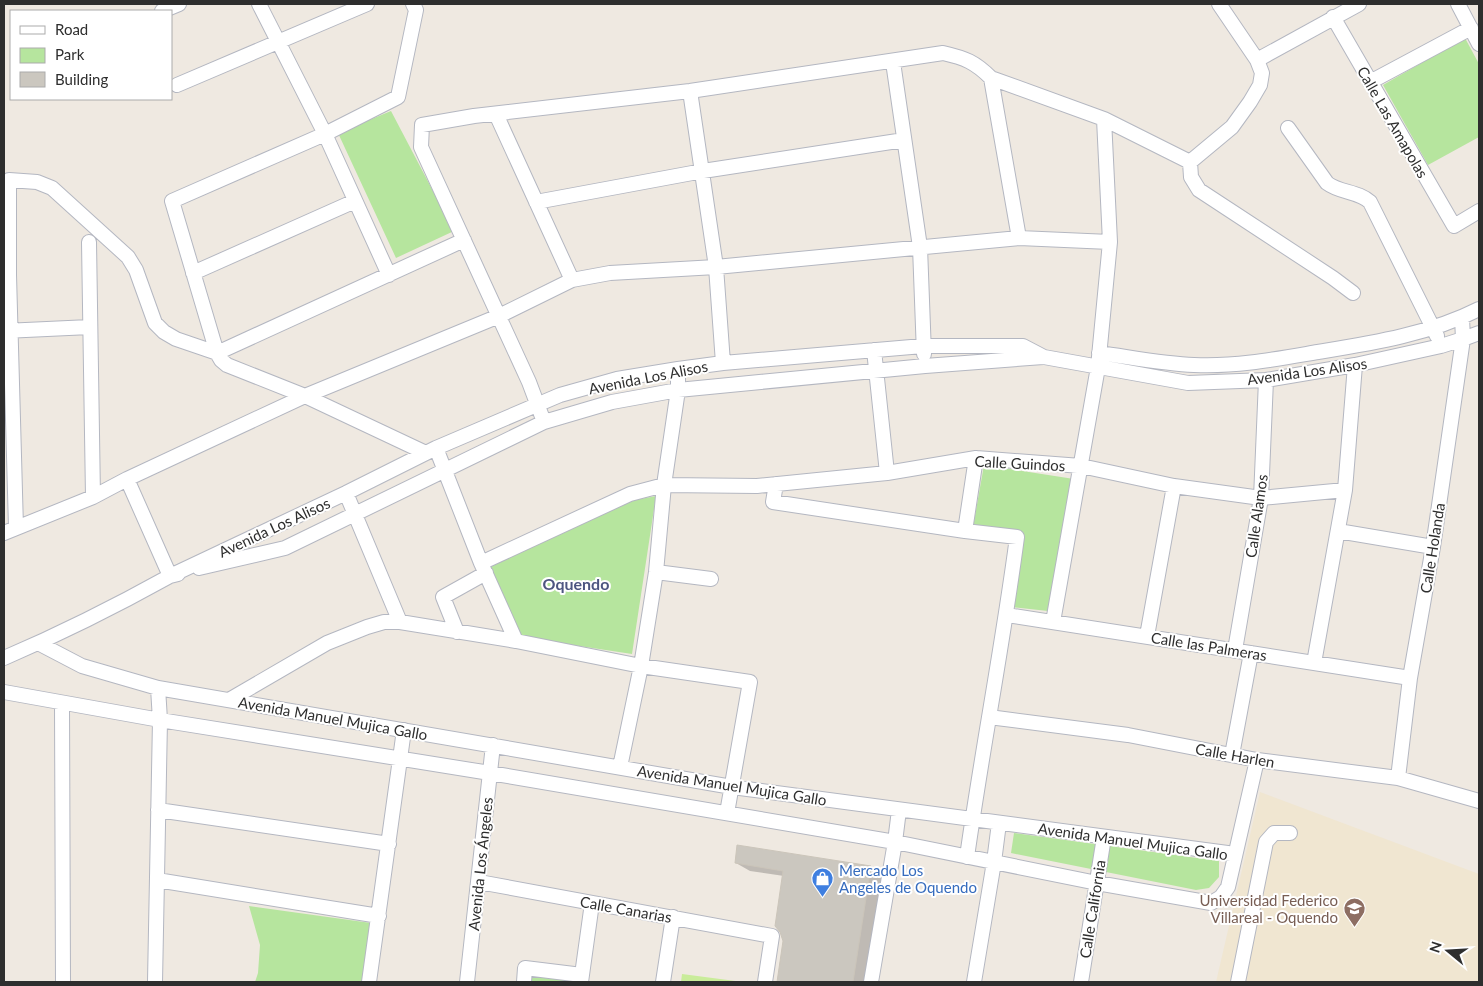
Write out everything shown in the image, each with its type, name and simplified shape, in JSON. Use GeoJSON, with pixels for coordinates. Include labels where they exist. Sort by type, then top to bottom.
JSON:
{"type":"FeatureCollection","features":[{"type":"Feature","properties":{"kind":"street"},"geometry":{"type":"LineString","coordinates":[[164,10],[179,4]]}},
{"type":"Feature","properties":{"kind":"street"},"geometry":{"type":"LineString","coordinates":[[259,4],[324,134],[389,275]]}},
{"type":"Feature","properties":{"kind":"street"},"geometry":{"type":"LineString","coordinates":[[177,85],[367,4]]}},
{"type":"Feature","properties":{"kind":"street"},"geometry":{"type":"LineString","coordinates":[[413,4],[416,10],[398,97],[324,134],[172,201],[217,353],[221,360],[227,365],[431,450],[445,469],[483,568],[516,641]]}},
{"type":"Feature","properties":{"kind":"street"},"geometry":{"type":"LineString","coordinates":[[1190,162],[1232,127],[1260,85],[1262,73],[1257,60],[1219,4]]}},
{"type":"Feature","properties":{"kind":"street"},"geometry":{"type":"LineString","coordinates":[[1257,60],[1359,4]]}},
{"type":"Feature","properties":{"kind":"street"},"geometry":{"type":"LineString","coordinates":[[1458,4],[1479,44]]}},
{"type":"Feature","properties":{"kind":"street","name":"Calle Las Amapolas"},"geometry":{"type":"LineString","coordinates":[[1333,17],[1454,226],[1479,211]]}},
{"type":"Feature","properties":{"kind":"street"},"geometry":{"type":"LineString","coordinates":[[1370,82],[1470,28]]}},
{"type":"Feature","properties":{"kind":"street"},"geometry":{"type":"LineString","coordinates":[[544,422],[529,382],[421,147],[422,125],[496,114],[690,91],[943,53],[963,57],[979,66],[991,78],[1104,119],[1190,162]]}},
{"type":"Feature","properties":{"kind":"street"},"geometry":{"type":"LineString","coordinates":[[893,62],[920,247],[925,366]]}},
{"type":"Feature","properties":{"kind":"street"},"geometry":{"type":"LineString","coordinates":[[991,78],[1018,238]]}},
{"type":"Feature","properties":{"kind":"street"},"geometry":{"type":"LineString","coordinates":[[690,91],[716,267],[723,363]]}},
{"type":"Feature","properties":{"kind":"street"},"geometry":{"type":"LineString","coordinates":[[496,114],[572,280]]}},
{"type":"Feature","properties":{"kind":"street"},"geometry":{"type":"LineString","coordinates":[[1053,622],[1098,367],[1110,242],[1104,119]]}},
{"type":"Feature","properties":{"kind":"street"},"geometry":{"type":"LineString","coordinates":[[1288,128],[1326,183],[1334,189],[1364,196],[1370,202],[1441,346]]}},
{"type":"Feature","properties":{"kind":"street"},"geometry":{"type":"LineString","coordinates":[[536,202],[703,171],[904,140]]}},
{"type":"Feature","properties":{"kind":"street"},"geometry":{"type":"LineString","coordinates":[[1190,162],[1190,177],[1199,190],[1353,292]]}},
{"type":"Feature","properties":{"kind":"street"},"geometry":{"type":"LineString","coordinates":[[464,240],[217,353],[176,339],[164,332],[155,323],[136,270],[128,257],[52,188],[38,182],[8,180],[7,331],[10,530],[93,497],[127,479],[305,396],[499,316],[572,280],[610,272],[716,267],[1018,238],[1110,242]]}},
{"type":"Feature","properties":{"kind":"street"},"geometry":{"type":"LineString","coordinates":[[194,274],[355,201]]}},
{"type":"Feature","properties":{"kind":"street"},"geometry":{"type":"LineString","coordinates":[[89,242],[93,497]]}},
{"type":"Feature","properties":{"kind":"street","name":"Avenida Los Alisos"},"geometry":{"type":"LineString","coordinates":[[1099,353],[1193,365],[1253,363],[1355,346],[1433,328],[1462,318],[1479,309]]}},
{"type":"Feature","properties":{"kind":"street","name":"Calle Holanda"},"geometry":{"type":"LineString","coordinates":[[1398,778],[1410,678],[1433,547],[1463,340],[1462,318]]}},
{"type":"Feature","properties":{"kind":"street"},"geometry":{"type":"LineString","coordinates":[[7,331],[90,327]]}},
{"type":"Feature","properties":{"kind":"street","name":"Avenida Los Alisos"},"geometry":{"type":"LineString","coordinates":[[170,576],[284,548],[544,422],[612,402],[678,390],[925,366],[1044,357],[1188,383],[1266,380],[1355,365],[1441,346],[1479,333]]}},
{"type":"Feature","properties":{"kind":"street","name":"Avenida Los Alisos"},"geometry":{"type":"LineString","coordinates":[[4,658],[38,644],[170,576],[346,493],[431,450],[560,395],[617,380],[678,369],[723,363],[923,346],[1023,346],[1044,357]]}},
{"type":"Feature","properties":{"kind":"street"},"geometry":{"type":"LineString","coordinates":[[874,350],[887,472]]}},
{"type":"Feature","properties":{"kind":"street"},"geometry":{"type":"LineString","coordinates":[[1314,662],[1345,490],[1355,365]]}},
{"type":"Feature","properties":{"kind":"street"},"geometry":{"type":"LineString","coordinates":[[620,767],[641,666],[656,572],[664,485],[678,390],[678,369]]}},
{"type":"Feature","properties":{"kind":"street","name":"Calle Alamos"},"geometry":{"type":"LineString","coordinates":[[1235,650],[1261,498],[1266,380]]}},
{"type":"Feature","properties":{"kind":"street"},"geometry":{"type":"LineString","coordinates":[[964,532],[976,458]]}},
{"type":"Feature","properties":{"kind":"street","name":"Calle Guindos"},"geometry":{"type":"LineString","coordinates":[[457,632],[443,597],[483,568],[630,494],[664,485],[757,486],[887,472],[976,458],[1081,466],[1174,486],[1261,498],[1345,490]]}},
{"type":"Feature","properties":{"kind":"street"},"geometry":{"type":"LineString","coordinates":[[127,479],[170,576]]}},
{"type":"Feature","properties":{"kind":"street"},"geometry":{"type":"LineString","coordinates":[[776,484],[773,502],[964,532],[1017,537],[1007,615],[988,717],[967,856]]}},
{"type":"Feature","properties":{"kind":"street"},"geometry":{"type":"LineString","coordinates":[[1147,636],[1174,486]]}},
{"type":"Feature","properties":{"kind":"street"},"geometry":{"type":"LineString","coordinates":[[346,493],[400,622]]}},
{"type":"Feature","properties":{"kind":"street"},"geometry":{"type":"LineString","coordinates":[[1338,531],[1433,547]]}},
{"type":"Feature","properties":{"kind":"street"},"geometry":{"type":"LineString","coordinates":[[656,572],[710,579]]}},
{"type":"Feature","properties":{"kind":"street","name":"Calle las Palmeras"},"geometry":{"type":"LineString","coordinates":[[1007,615],[1410,678]]}},
{"type":"Feature","properties":{"kind":"street"},"geometry":{"type":"LineString","coordinates":[[229,700],[327,643],[384,622],[400,622],[516,641],[641,666],[750,682],[727,813]]}},
{"type":"Feature","properties":{"kind":"street","name":"Avenida Manuel Mujica Gallo"},"geometry":{"type":"LineString","coordinates":[[4,692],[160,720],[490,773],[895,842],[1097,883],[1211,903],[1221,897],[1228,887],[1235,854],[732,787],[158,688],[82,666],[38,644]]}},
{"type":"Feature","properties":{"kind":"street"},"geometry":{"type":"LineString","coordinates":[[1232,756],[1251,653]]}},
{"type":"Feature","properties":{"kind":"street"},"geometry":{"type":"LineString","coordinates":[[155,982],[160,720],[158,688]]}},
{"type":"Feature","properties":{"kind":"street"},"geometry":{"type":"LineString","coordinates":[[62,703],[63,982]]}},
{"type":"Feature","properties":{"kind":"street","name":"Calle Harlen"},"geometry":{"type":"LineString","coordinates":[[988,717],[1128,735],[1257,760],[1398,778],[1479,801]]}},
{"type":"Feature","properties":{"kind":"street"},"geometry":{"type":"LineString","coordinates":[[370,982],[404,730]]}},
{"type":"Feature","properties":{"kind":"street","name":"Avenida Los Ángeles"},"geometry":{"type":"LineString","coordinates":[[467,982],[493,745]]}},
{"type":"Feature","properties":{"kind":"street"},"geometry":{"type":"LineString","coordinates":[[1235,854],[1257,760]]}},
{"type":"Feature","properties":{"kind":"street"},"geometry":{"type":"LineString","coordinates":[[158,810],[389,844]]}},
{"type":"Feature","properties":{"kind":"street"},"geometry":{"type":"LineString","coordinates":[[871,982],[899,810]]}},
{"type":"Feature","properties":{"kind":"street"},"geometry":{"type":"LineString","coordinates":[[974,982],[999,823]]}},
{"type":"Feature","properties":{"kind":"street"},"geometry":{"type":"LineString","coordinates":[[1238,982],[1266,842],[1274,834],[1290,833]]}},
{"type":"Feature","properties":{"kind":"street","name":"Calle California"},"geometry":{"type":"LineString","coordinates":[[1081,982],[1104,837]]}},
{"type":"Feature","properties":{"kind":"street"},"geometry":{"type":"LineString","coordinates":[[157,880],[379,916]]}},
{"type":"Feature","properties":{"kind":"street","name":"Calle Canarias"},"geometry":{"type":"LineString","coordinates":[[479,882],[772,936],[765,982]]}},
{"type":"Feature","properties":{"kind":"street"},"geometry":{"type":"LineString","coordinates":[[524,982],[525,968],[582,978],[592,902]]}},
{"type":"Feature","properties":{"kind":"street"},"geometry":{"type":"LineString","coordinates":[[663,982],[673,918]]}},
{"type":"Feature","properties":{"kind":"shaded area","name":"Universidad Federico Villareal - Oquendo"},"geometry":{"type":"Polygon","coordinates":[[[1260,792],[1479,874],[1479,982],[1216,982],[1260,792]]]}},
{"type":"Feature","properties":{"kind":"green space"},"geometry":{"type":"Polygon","coordinates":[[[1465,38],[1479,64],[1479,137],[1428,165],[1383,85],[1465,38]]]}},
{"type":"Feature","properties":{"kind":"green space"},"geometry":{"type":"Polygon","coordinates":[[[391,111],[454,231],[396,258],[338,133],[391,111]]]}},
{"type":"Feature","properties":{"kind":"green space"},"geometry":{"type":"Polygon","coordinates":[[[984,465],[1074,479],[1048,611],[1011,607],[1021,534],[973,527],[984,465]]]}},
{"type":"Feature","properties":{"kind":"green space"},"geometry":{"type":"Polygon","coordinates":[[[656,496],[632,654],[520,637],[488,567],[630,501],[656,496]]]}},
{"type":"Feature","properties":{"kind":"green space"},"geometry":{"type":"Polygon","coordinates":[[[1014,833],[1219,861],[1219,877],[1209,888],[1196,890],[1011,853],[1014,833]]]}},
{"type":"Feature","properties":{"kind":"green space"},"geometry":{"type":"Polygon","coordinates":[[[249,906],[371,923],[362,982],[255,982],[258,973],[260,945],[249,906]]]}},
{"type":"Feature","properties":{"kind":"green space"},"geometry":{"type":"Polygon","coordinates":[[[682,974],[743,982],[681,982],[682,974]]]}},
{"type":"Feature","properties":{"kind":"green space"},"geometry":{"type":"Polygon","coordinates":[[[531,976],[574,979],[574,982],[530,982],[531,976]]]}},
{"type":"Feature","properties":{"kind":"building","name":"Mercado Los Angeles de Oquendo"},"geometry":{"type":"Polygon","coordinates":[[[737,845],[871,866],[853,982],[777,982],[783,941],[780,932],[775,926],[783,871],[735,863],[737,845]]]}},
{"type":"Feature","properties":{"kind":"place","name":"Mercado Los Angeles de Oquendo"},"geometry":{"type":"Point","coordinates":[823,898]}},
{"type":"Feature","properties":{"kind":"place","name":"Universidad Federico Villareal - Oquendo"},"geometry":{"type":"Point","coordinates":[1354,928]}},
{"type":"Feature","properties":{"kind":"district","name":"Oquendo"},"geometry":{"type":"Point","coordinates":[576,583]}}]}
